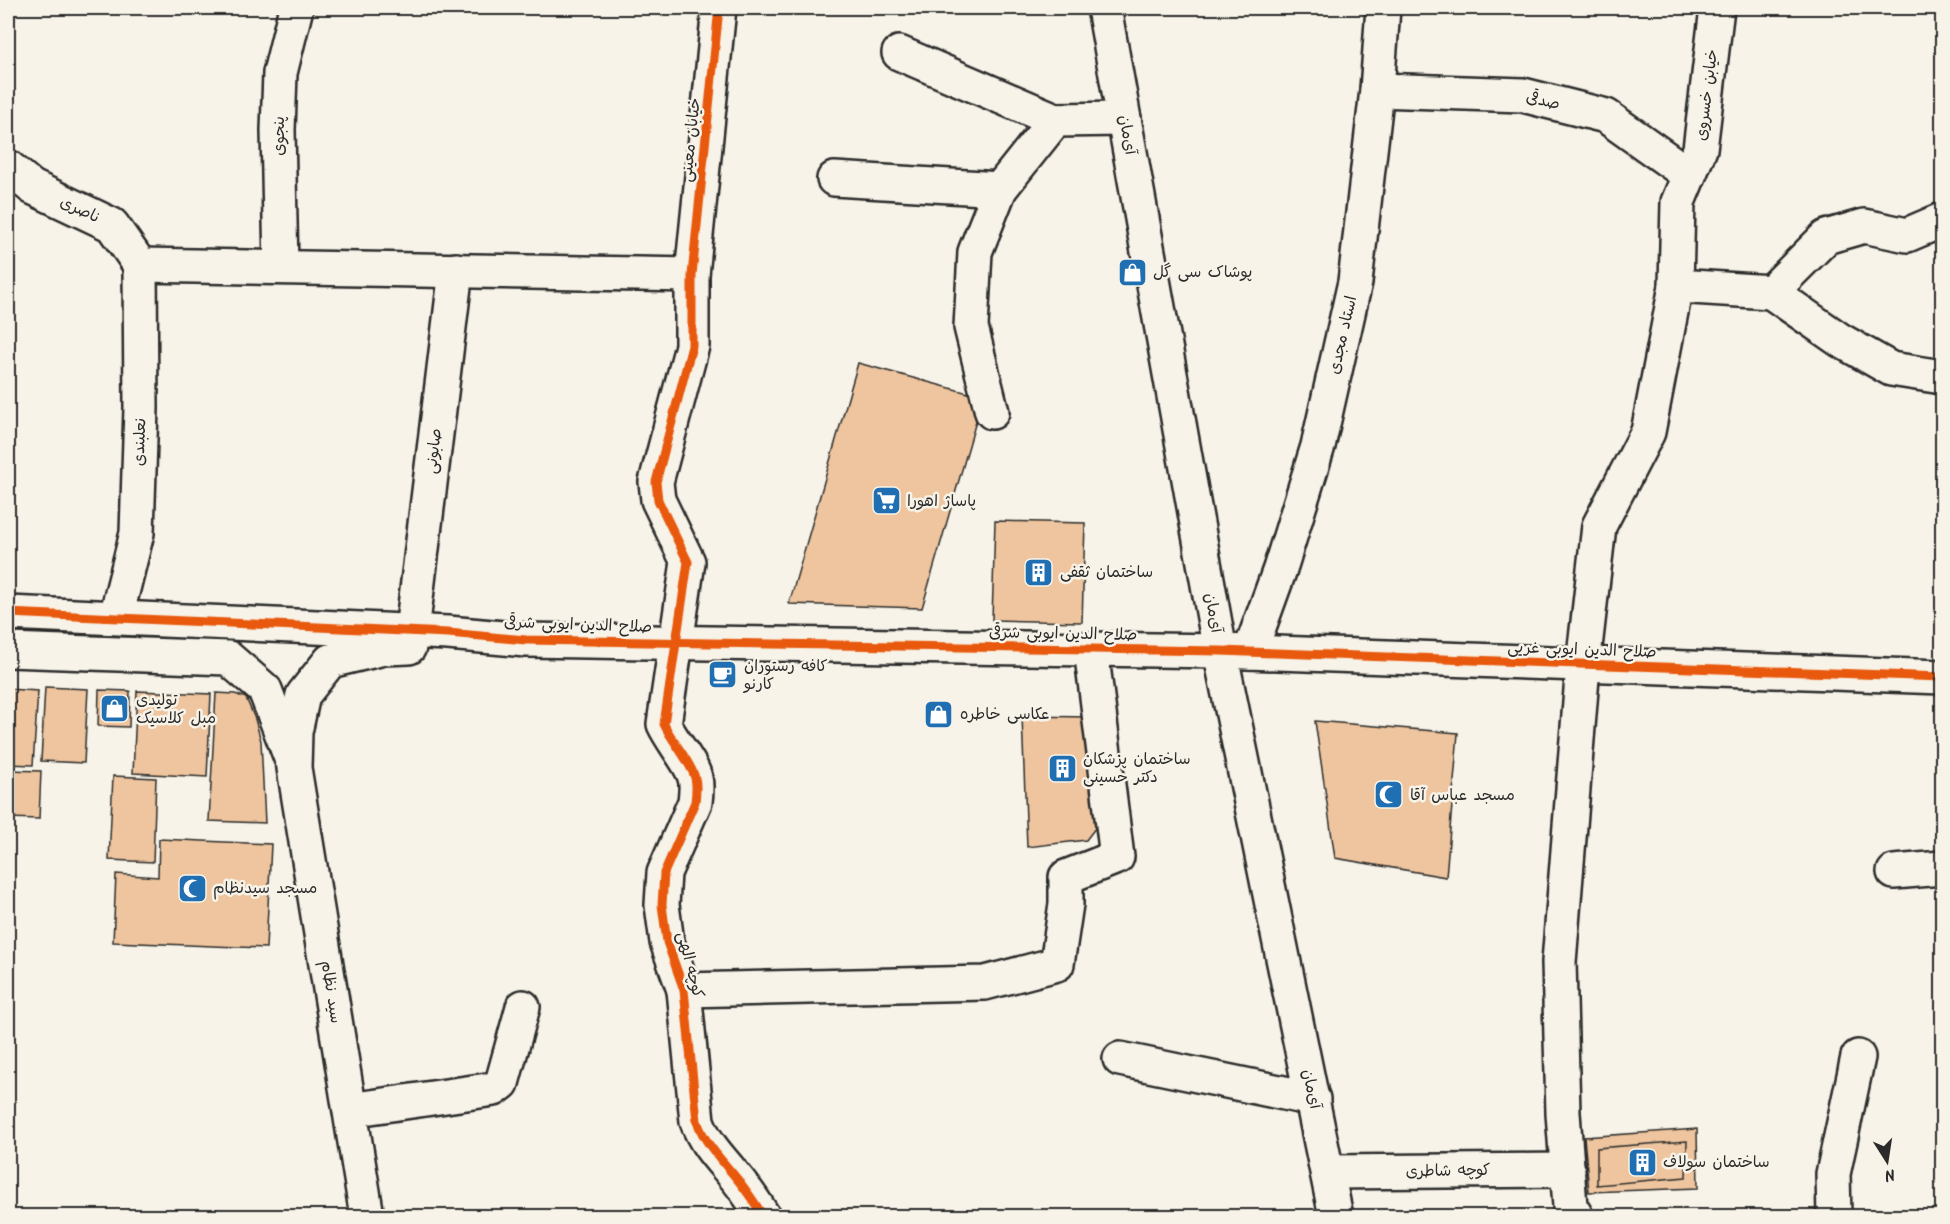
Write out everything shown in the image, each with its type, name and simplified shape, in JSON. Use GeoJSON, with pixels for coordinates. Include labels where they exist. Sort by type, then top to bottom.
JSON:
{"type":"FeatureCollection","features":[{"type":"Feature","properties":{"kind":"street","name":"پنجوی"},"geometry":{"type":"LineString","coordinates":[[281,266],[278,130],[280,73],[297,8]]}},
{"type":"Feature","properties":{"kind":"street","name":"خیابان معینی"},"geometry":{"type":"LineString","coordinates":[[677,643],[687,562],[658,500],[656,482],[692,346],[692,275],[719,8]]}},
{"type":"Feature","properties":{"kind":"street","name":"آی‌مان"},"geometry":{"type":"LineString","coordinates":[[1104,8],[1124,119],[1235,651],[1313,1099],[1336,1216]]}},
{"type":"Feature","properties":{"kind":"street","name":"استاد مجدی"},"geometry":{"type":"LineString","coordinates":[[1235,651],[1280,569],[1318,446],[1355,282],[1377,90],[1383,8]]}},
{"type":"Feature","properties":{"kind":"street","name":"خیابن خسروی"},"geometry":{"type":"LineString","coordinates":[[1576,1216],[1570,1206],[1563,1113],[1559,962],[1583,665],[1599,526],[1648,432],[1676,286],[1678,202],[1700,149],[1717,8]]}},
{"type":"Feature","properties":{"kind":"street"},"geometry":{"type":"LineString","coordinates":[[899,53],[1055,120],[1124,119]]}},
{"type":"Feature","properties":{"kind":"street","name":"صدقی"},"geometry":{"type":"LineString","coordinates":[[1377,90],[1523,95],[1606,116],[1689,175]]}},
{"type":"Feature","properties":{"kind":"street"},"geometry":{"type":"LineString","coordinates":[[992,412],[971,327],[975,252],[1000,189],[1055,120]]}},
{"type":"Feature","properties":{"kind":"street","name":"ناصری"},"geometry":{"type":"LineString","coordinates":[[8,167],[32,187],[112,225],[140,265]]}},
{"type":"Feature","properties":{"kind":"street"},"geometry":{"type":"LineString","coordinates":[[834,179],[1000,189]]}},
{"type":"Feature","properties":{"kind":"street"},"geometry":{"type":"LineString","coordinates":[[1771,291],[1826,237],[1864,226],[1907,235],[1942,220]]}},
{"type":"Feature","properties":{"kind":"street"},"geometry":{"type":"LineString","coordinates":[[140,265],[692,275]]}},
{"type":"Feature","properties":{"kind":"street","name":"نعلبندی"},"geometry":{"type":"LineString","coordinates":[[116,617],[137,533],[141,408],[140,265]]}},
{"type":"Feature","properties":{"kind":"street","name":"صابونی"},"geometry":{"type":"LineString","coordinates":[[412,631],[456,270]]}},
{"type":"Feature","properties":{"kind":"street"},"geometry":{"type":"LineString","coordinates":[[1676,286],[1771,291],[1840,340],[1892,369],[1942,377]]}},
{"type":"Feature","properties":{"kind":"street","name":"صلاح الدین ایوبی شرقی"},"geometry":{"type":"LineString","coordinates":[[8,613],[412,631],[526,640],[1235,651]]}},
{"type":"Feature","properties":{"kind":"street"},"geometry":{"type":"LineString","coordinates":[[294,768],[295,732],[303,695],[330,662],[384,648],[526,640]]}},
{"type":"Feature","properties":{"kind":"street","name":"کوچه الهی"},"geometry":{"type":"LineString","coordinates":[[677,643],[664,724],[669,736],[695,776],[696,790],[695,802],[664,873],[662,905],[667,942],[684,990],[697,1121],[702,1136],[747,1191],[763,1216]]}},
{"type":"Feature","properties":{"kind":"street"},"geometry":{"type":"LineString","coordinates":[[684,990],[985,983],[1057,964],[1066,904],[1066,877],[1118,857],[1092,649]]}},
{"type":"Feature","properties":{"kind":"street"},"geometry":{"type":"LineString","coordinates":[[8,650],[228,658],[265,690],[294,768]]}},
{"type":"Feature","properties":{"kind":"street","name":"صلاح الدین ایوبی غریی"},"geometry":{"type":"LineString","coordinates":[[1235,651],[1942,677]]}},
{"type":"Feature","properties":{"kind":"street","name":"سید نظام"},"geometry":{"type":"LineString","coordinates":[[294,768],[367,1216]]}},
{"type":"Feature","properties":{"kind":"street"},"geometry":{"type":"LineString","coordinates":[[1894,872],[1942,868]]}},
{"type":"Feature","properties":{"kind":"street"},"geometry":{"type":"LineString","coordinates":[[350,1110],[494,1089],[502,1083],[523,1007]]}},
{"type":"Feature","properties":{"kind":"street"},"geometry":{"type":"LineString","coordinates":[[1834,1216],[1833,1174],[1858,1057]]}},
{"type":"Feature","properties":{"kind":"street"},"geometry":{"type":"LineString","coordinates":[[1120,1059],[1313,1099]]}},
{"type":"Feature","properties":{"kind":"street","name":"کوچه شاطری"},"geometry":{"type":"LineString","coordinates":[[1328,1172],[1568,1170]]}},
{"type":"Feature","properties":{"kind":"building","name":"پاساژ اهورا"},"geometry":{"type":"Polygon","coordinates":[[[858,363],[983,397],[922,608],[789,604],[858,363]]]}},
{"type":"Feature","properties":{"kind":"building","name":"ساختمان ثقفی"},"geometry":{"type":"Polygon","coordinates":[[[995,521],[1085,523],[1082,622],[992,620],[995,521]]]}},
{"type":"Feature","properties":{"kind":"building"},"geometry":{"type":"Polygon","coordinates":[[[45,687],[88,689],[84,763],[41,761],[45,687]]]}},
{"type":"Feature","properties":{"kind":"building"},"geometry":{"type":"Polygon","coordinates":[[[8,689],[38,691],[33,765],[8,764],[8,689]]]}},
{"type":"Feature","properties":{"kind":"building"},"geometry":{"type":"Polygon","coordinates":[[[99,690],[130,691],[129,727],[98,726],[99,690]]]}},
{"type":"Feature","properties":{"kind":"building"},"geometry":{"type":"Polygon","coordinates":[[[137,691],[211,694],[207,777],[133,773],[137,691]]]}},
{"type":"Feature","properties":{"kind":"building"},"geometry":{"type":"Polygon","coordinates":[[[216,693],[235,694],[246,698],[255,719],[261,741],[265,823],[209,821],[216,693]]]}},
{"type":"Feature","properties":{"kind":"building","name":"ساختمان پزشکان دکتر حسینی"},"geometry":{"type":"Polygon","coordinates":[[[1022,716],[1089,717],[1102,819],[1086,840],[1027,847],[1022,716]]]}},
{"type":"Feature","properties":{"kind":"building","name":"مسجد عباس آقا"},"geometry":{"type":"Polygon","coordinates":[[[1315,721],[1458,733],[1446,877],[1335,858],[1315,721]]]}},
{"type":"Feature","properties":{"kind":"building"},"geometry":{"type":"Polygon","coordinates":[[[8,770],[41,771],[39,819],[8,818],[8,770]]]}},
{"type":"Feature","properties":{"kind":"building"},"geometry":{"type":"Polygon","coordinates":[[[113,776],[156,778],[153,862],[109,860],[113,776]]]}},
{"type":"Feature","properties":{"kind":"building","name":"مسجد سیدنظام"},"geometry":{"type":"Polygon","coordinates":[[[159,839],[271,844],[266,948],[113,942],[116,874],[158,877],[159,839]]]}},
{"type":"Feature","properties":{"kind":"building","name":"ساختمان سولاف"},"geometry":{"type":"Polygon","coordinates":[[[1697,1129],[1698,1188],[1589,1192],[1584,1137],[1697,1129]]]}},
{"type":"Feature","properties":{"kind":"building"},"geometry":{"type":"Polygon","coordinates":[[[1687,1141],[1686,1177],[1597,1185],[1597,1148],[1687,1141]]]}},
{"type":"Feature","properties":{"kind":"cycle path"},"geometry":{"type":"LineString","coordinates":[[719,8],[692,275],[692,346],[656,482],[658,500],[688,562],[664,724],[690,766],[696,787],[695,802],[664,873],[662,905],[667,942],[684,990],[697,1121],[713,1150],[763,1216]]}},
{"type":"Feature","properties":{"kind":"cycle path"},"geometry":{"type":"LineString","coordinates":[[8,613],[448,633],[526,640],[1220,651],[1942,677]]}},
{"type":"Feature","properties":{"kind":"place","name":"پوشاک سی گل"},"geometry":{"type":"Point","coordinates":[1132,272]}},
{"type":"Feature","properties":{"kind":"place","name":"پاساژ اهورا"},"geometry":{"type":"Point","coordinates":[886,501]}},
{"type":"Feature","properties":{"kind":"place","name":"ساختمان ثقفی"},"geometry":{"type":"Point","coordinates":[1039,572]}},
{"type":"Feature","properties":{"kind":"place","name":"کافه رستوران کارنو"},"geometry":{"type":"Point","coordinates":[723,675]}},
{"type":"Feature","properties":{"kind":"place","name":"تولیدی مبل کلاسیک"},"geometry":{"type":"Point","coordinates":[115,709]}},
{"type":"Feature","properties":{"kind":"place","name":"عکاسی خاطره"},"geometry":{"type":"Point","coordinates":[939,714]}},
{"type":"Feature","properties":{"kind":"place","name":"ساختمان پزشکان دکتر حسینی"},"geometry":{"type":"Point","coordinates":[1062,768]}},
{"type":"Feature","properties":{"kind":"place","name":"مسجد عباس آقا"},"geometry":{"type":"Point","coordinates":[1389,795]}},
{"type":"Feature","properties":{"kind":"place","name":"مسجد سیدنظام"},"geometry":{"type":"Point","coordinates":[192,888]}},
{"type":"Feature","properties":{"kind":"place","name":"ساختمان سولاف"},"geometry":{"type":"Point","coordinates":[1642,1162]}}]}
